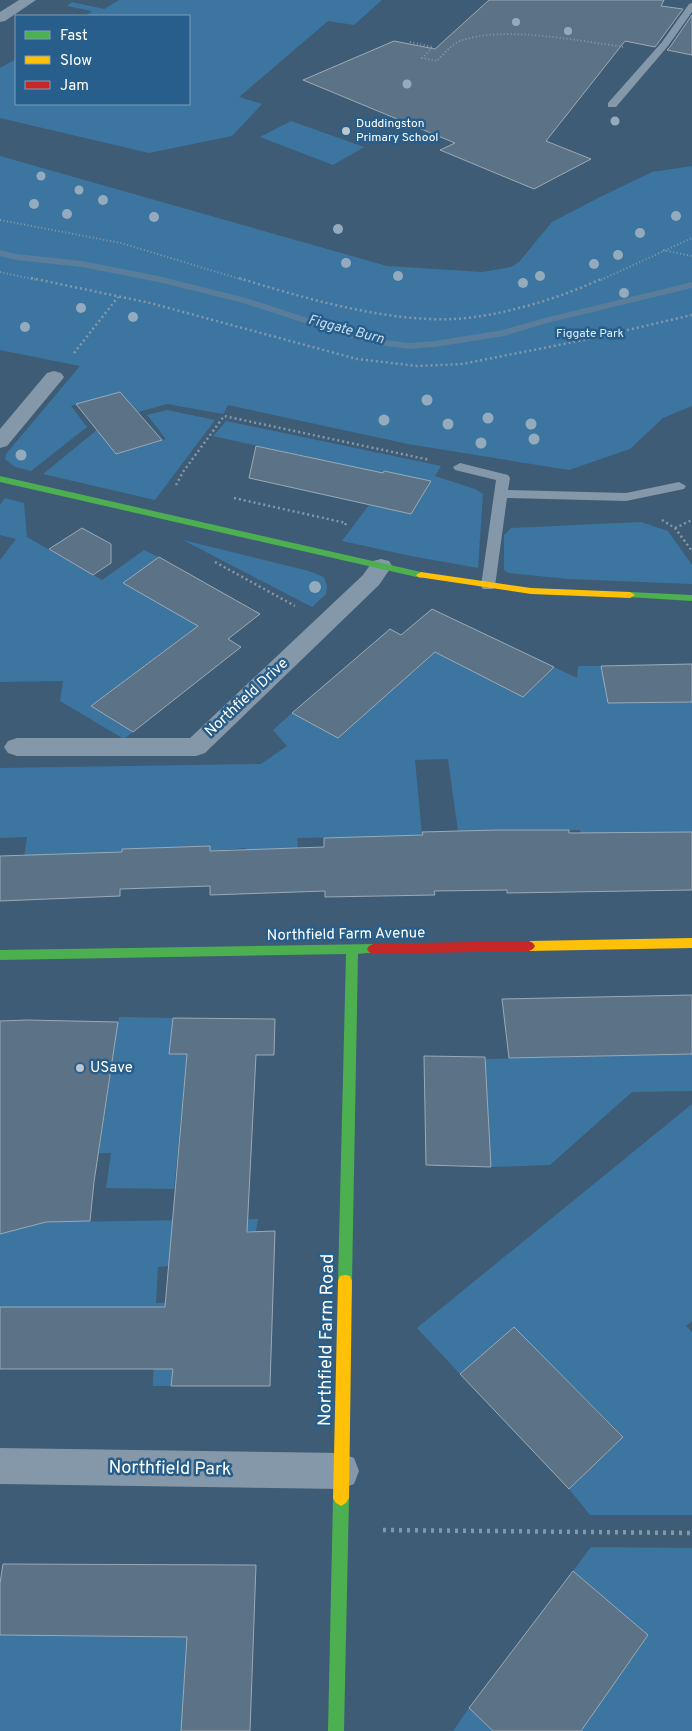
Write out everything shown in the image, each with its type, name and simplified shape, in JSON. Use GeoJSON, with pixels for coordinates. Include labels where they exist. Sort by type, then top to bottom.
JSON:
{"type":"FeatureCollection","features":[{"type":"Feature","properties":{"kind":"street"},"geometry":{"type":"LineString","coordinates":[[0,17],[29,0]]}},
{"type":"Feature","properties":{"kind":"street"},"geometry":{"type":"LineString","coordinates":[[0,442],[54,377]]}},
{"type":"Feature","properties":{"kind":"street"},"geometry":{"type":"LineString","coordinates":[[0,479],[381,566],[488,586],[583,595],[692,598]]}},
{"type":"Feature","properties":{"kind":"street","name":"Northfield Drive"},"geometry":{"type":"LineString","coordinates":[[17,747],[196,747],[371,580],[381,566]]}},
{"type":"Feature","properties":{"kind":"street","name":"Northfield Farm Avenue"},"geometry":{"type":"LineString","coordinates":[[0,955],[692,943]]}},
{"type":"Feature","properties":{"kind":"street","name":"Northfield Farm Road"},"geometry":{"type":"LineString","coordinates":[[336,1731],[352,950]]}},
{"type":"Feature","properties":{"kind":"street","name":"Northfield Park"},"geometry":{"type":"LineString","coordinates":[[0,1466],[341,1471]]}},
{"type":"Feature","properties":{"kind":"lane"},"geometry":{"type":"LineString","coordinates":[[612,105],[658,52],[692,6]]}},
{"type":"Feature","properties":{"kind":"lane"},"geometry":{"type":"LineString","coordinates":[[460,467],[503,478],[488,586]]}},
{"type":"Feature","properties":{"kind":"lane"},"geometry":{"type":"LineString","coordinates":[[500,494],[626,496],[679,486]]}},
{"type":"Feature","properties":{"kind":"path"},"geometry":{"type":"LineString","coordinates":[[410,42],[433,47],[422,58],[437,61],[452,46],[460,42],[500,36],[523,36],[658,52]]}},
{"type":"Feature","properties":{"kind":"path"},"geometry":{"type":"LineString","coordinates":[[0,220],[120,243],[298,296],[399,317],[453,319],[504,311],[578,290],[662,250],[692,238]]}},
{"type":"Feature","properties":{"kind":"path"},"geometry":{"type":"LineString","coordinates":[[662,250],[692,256]]}},
{"type":"Feature","properties":{"kind":"path"},"geometry":{"type":"LineString","coordinates":[[0,272],[205,317],[357,359],[417,366],[462,364],[627,331],[692,315]]}},
{"type":"Feature","properties":{"kind":"path"},"geometry":{"type":"LineString","coordinates":[[54,377],[118,297]]}},
{"type":"Feature","properties":{"kind":"path"},"geometry":{"type":"LineString","coordinates":[[176,485],[183,472],[224,416],[460,467]]}},
{"type":"Feature","properties":{"kind":"path"},"geometry":{"type":"LineString","coordinates":[[626,496],[675,528],[692,552]]}},
{"type":"Feature","properties":{"kind":"path"},"geometry":{"type":"LineString","coordinates":[[675,528],[692,520]]}},
{"type":"Feature","properties":{"kind":"path"},"geometry":{"type":"LineString","coordinates":[[376,1530],[692,1533]]}},
{"type":"Feature","properties":{"kind":"green space"},"geometry":{"type":"Polygon","coordinates":[[[119,0],[382,0],[354,25],[328,21],[239,97],[262,104],[232,136],[149,153],[0,118],[0,68],[15,60],[15,105],[190,105],[190,15],[87,15],[92,11],[67,6],[72,2],[104,9],[119,0]]]}},
{"type":"Feature","properties":{"kind":"green space"},"geometry":{"type":"Polygon","coordinates":[[[291,121],[364,147],[333,165],[260,137],[291,121]]]}},
{"type":"Feature","properties":{"kind":"green space","name":"Figgate Park"},"geometry":{"type":"Polygon","coordinates":[[[0,156],[387,266],[482,272],[511,267],[519,262],[552,222],[600,197],[652,172],[692,166],[692,406],[663,418],[630,449],[569,470],[408,444],[228,405],[223,414],[167,404],[138,412],[119,392],[71,406],[87,427],[31,471],[15,467],[5,459],[6,454],[80,366],[0,350],[0,156]]]}},
{"type":"Feature","properties":{"kind":"green space"},"geometry":{"type":"Polygon","coordinates":[[[167,410],[215,420],[155,500],[43,474],[97,430],[116,454],[166,439],[147,415],[167,410]]]}},
{"type":"Feature","properties":{"kind":"green space"},"geometry":{"type":"Polygon","coordinates":[[[226,421],[441,466],[435,476],[475,489],[483,494],[478,568],[342,541],[369,505],[411,514],[430,481],[384,471],[382,473],[213,436],[226,421]]]}},
{"type":"Feature","properties":{"kind":"green space"},"geometry":{"type":"Polygon","coordinates":[[[5,498],[24,503],[27,537],[102,580],[144,550],[159,557],[123,583],[200,624],[91,706],[133,732],[124,739],[60,701],[63,681],[0,682],[0,560],[16,539],[0,535],[0,505],[5,498]]]}},
{"type":"Feature","properties":{"kind":"green space"},"geometry":{"type":"Polygon","coordinates":[[[641,522],[668,531],[692,565],[692,584],[568,579],[508,573],[504,570],[504,535],[511,528],[641,522]]]}},
{"type":"Feature","properties":{"kind":"green space"},"geometry":{"type":"Polygon","coordinates":[[[183,540],[309,571],[324,577],[327,586],[326,594],[312,607],[183,540]]]}},
{"type":"Feature","properties":{"kind":"green space"},"geometry":{"type":"Polygon","coordinates":[[[435,652],[523,697],[554,667],[577,678],[578,666],[601,666],[609,703],[692,702],[692,832],[672,832],[637,842],[635,832],[581,833],[580,830],[458,831],[448,759],[415,760],[422,835],[396,836],[396,847],[358,837],[297,838],[298,848],[246,850],[246,848],[210,851],[210,846],[122,849],[122,852],[22,871],[27,837],[0,838],[0,768],[261,764],[287,746],[273,730],[292,713],[338,738],[435,652]]]}},
{"type":"Feature","properties":{"kind":"green space"},"geometry":{"type":"Polygon","coordinates":[[[119,1017],[173,1018],[169,1053],[187,1054],[174,1189],[106,1188],[111,1153],[99,1153],[119,1017]]]}},
{"type":"Feature","properties":{"kind":"green space"},"geometry":{"type":"Polygon","coordinates":[[[692,1054],[692,1091],[632,1092],[550,1165],[491,1167],[485,1059],[692,1054]]]}},
{"type":"Feature","properties":{"kind":"green space"},"geometry":{"type":"Polygon","coordinates":[[[692,1104],[692,1321],[686,1326],[692,1332],[692,1515],[590,1515],[569,1489],[623,1436],[514,1327],[460,1374],[417,1328],[692,1104]]]}},
{"type":"Feature","properties":{"kind":"green space"},"geometry":{"type":"Polygon","coordinates":[[[258,1219],[256,1231],[172,1231],[169,1266],[158,1267],[156,1303],[198,1302],[177,1321],[171,1386],[153,1386],[155,1308],[0,1307],[0,1223],[258,1219]]]}},
{"type":"Feature","properties":{"kind":"green space"},"geometry":{"type":"Polygon","coordinates":[[[591,1547],[692,1548],[692,1731],[581,1731],[648,1635],[573,1571],[591,1547]]]}},
{"type":"Feature","properties":{"kind":"green space"},"geometry":{"type":"Polygon","coordinates":[[[0,1635],[187,1636],[181,1731],[0,1731],[0,1635]]]}},
{"type":"Feature","properties":{"kind":"green space"},"geometry":{"type":"Polygon","coordinates":[[[469,1708],[493,1731],[453,1731],[469,1708]]]}},
{"type":"Feature","properties":{"kind":"building"},"geometry":{"type":"Polygon","coordinates":[[[489,0],[664,0],[661,6],[683,9],[655,47],[625,41],[546,141],[591,159],[534,189],[440,150],[455,143],[303,80],[394,41],[435,49],[489,0]]]}},
{"type":"Feature","properties":{"kind":"building"},"geometry":{"type":"Polygon","coordinates":[[[692,15],[692,55],[667,50],[670,47],[692,15]]]}},
{"type":"Feature","properties":{"kind":"building"},"geometry":{"type":"Polygon","coordinates":[[[120,392],[162,440],[116,454],[76,404],[120,392]]]}},
{"type":"Feature","properties":{"kind":"building"},"geometry":{"type":"Polygon","coordinates":[[[256,446],[383,473],[384,471],[431,481],[411,514],[249,478],[256,446]]]}},
{"type":"Feature","properties":{"kind":"building"},"geometry":{"type":"Polygon","coordinates":[[[82,528],[111,544],[111,563],[93,575],[49,549],[82,528]]]}},
{"type":"Feature","properties":{"kind":"building"},"geometry":{"type":"Polygon","coordinates":[[[159,557],[260,614],[228,639],[241,647],[133,732],[91,706],[198,626],[123,583],[159,557]]]}},
{"type":"Feature","properties":{"kind":"building"},"geometry":{"type":"Polygon","coordinates":[[[432,609],[554,667],[523,697],[435,652],[338,738],[292,713],[390,629],[401,635],[432,609]]]}},
{"type":"Feature","properties":{"kind":"building"},"geometry":{"type":"Polygon","coordinates":[[[692,664],[692,702],[608,703],[601,666],[692,664]]]}},
{"type":"Feature","properties":{"kind":"building"},"geometry":{"type":"Polygon","coordinates":[[[569,830],[569,833],[692,832],[692,890],[507,893],[507,890],[434,891],[435,895],[325,897],[325,891],[210,895],[210,886],[120,889],[120,896],[0,901],[0,856],[122,852],[122,849],[210,846],[210,851],[324,847],[324,838],[423,835],[422,832],[569,830]]]}},
{"type":"Feature","properties":{"kind":"building"},"geometry":{"type":"Polygon","coordinates":[[[692,995],[692,1054],[509,1058],[502,999],[692,995]]]}},
{"type":"Feature","properties":{"kind":"building"},"geometry":{"type":"Polygon","coordinates":[[[173,1018],[275,1019],[274,1055],[256,1055],[247,1232],[275,1231],[270,1386],[171,1386],[173,1369],[0,1369],[0,1307],[165,1307],[187,1054],[169,1054],[173,1018]]]}},
{"type":"Feature","properties":{"kind":"building"},"geometry":{"type":"Polygon","coordinates":[[[0,1021],[118,1022],[90,1221],[46,1222],[0,1234],[0,1021]]]}},
{"type":"Feature","properties":{"kind":"building"},"geometry":{"type":"Polygon","coordinates":[[[424,1056],[485,1057],[491,1167],[426,1165],[424,1056]]]}},
{"type":"Feature","properties":{"kind":"building"},"geometry":{"type":"Polygon","coordinates":[[[514,1327],[623,1437],[569,1489],[460,1374],[514,1327]]]}},
{"type":"Feature","properties":{"kind":"building"},"geometry":{"type":"Polygon","coordinates":[[[3,1564],[256,1565],[250,1731],[181,1731],[187,1637],[0,1635],[0,1583],[3,1564]]]}},
{"type":"Feature","properties":{"kind":"building"},"geometry":{"type":"Polygon","coordinates":[[[573,1571],[648,1635],[581,1731],[493,1731],[469,1708],[573,1571]]]}},
{"type":"Feature","properties":{"kind":"waterway","name":"Figgate Burn"},"geometry":{"type":"LineString","coordinates":[[0,253],[16,257],[82,264],[158,279],[243,300],[344,333],[378,342],[409,346],[435,344],[504,333],[544,321],[692,285]]}},
{"type":"Feature","properties":{"kind":"traffic: fast"},"geometry":{"type":"LineString","coordinates":[[0,479],[421,575]]}},
{"type":"Feature","properties":{"kind":"traffic: fast"},"geometry":{"type":"LineString","coordinates":[[630,595],[692,598]]}},
{"type":"Feature","properties":{"kind":"traffic: fast"},"geometry":{"type":"LineString","coordinates":[[0,955],[373,949]]}},
{"type":"Feature","properties":{"kind":"traffic: fast"},"geometry":{"type":"LineString","coordinates":[[345,1281],[352,950]]}},
{"type":"Feature","properties":{"kind":"traffic: fast"},"geometry":{"type":"LineString","coordinates":[[336,1731],[341,1498]]}},
{"type":"Feature","properties":{"kind":"traffic: slow"},"geometry":{"type":"LineString","coordinates":[[421,575],[531,591],[630,595]]}},
{"type":"Feature","properties":{"kind":"traffic: slow"},"geometry":{"type":"LineString","coordinates":[[529,946],[692,943]]}},
{"type":"Feature","properties":{"kind":"traffic: slow"},"geometry":{"type":"LineString","coordinates":[[341,1498],[345,1281]]}},
{"type":"Feature","properties":{"kind":"traffic: jam"},"geometry":{"type":"LineString","coordinates":[[373,949],[529,946]]}},
{"type":"Feature","properties":{"kind":"place","name":"Duddingston Primary School"},"geometry":{"type":"Point","coordinates":[346,131]}},
{"type":"Feature","properties":{"kind":"place","name":"USave"},"geometry":{"type":"Point","coordinates":[80,1068]}}]}
